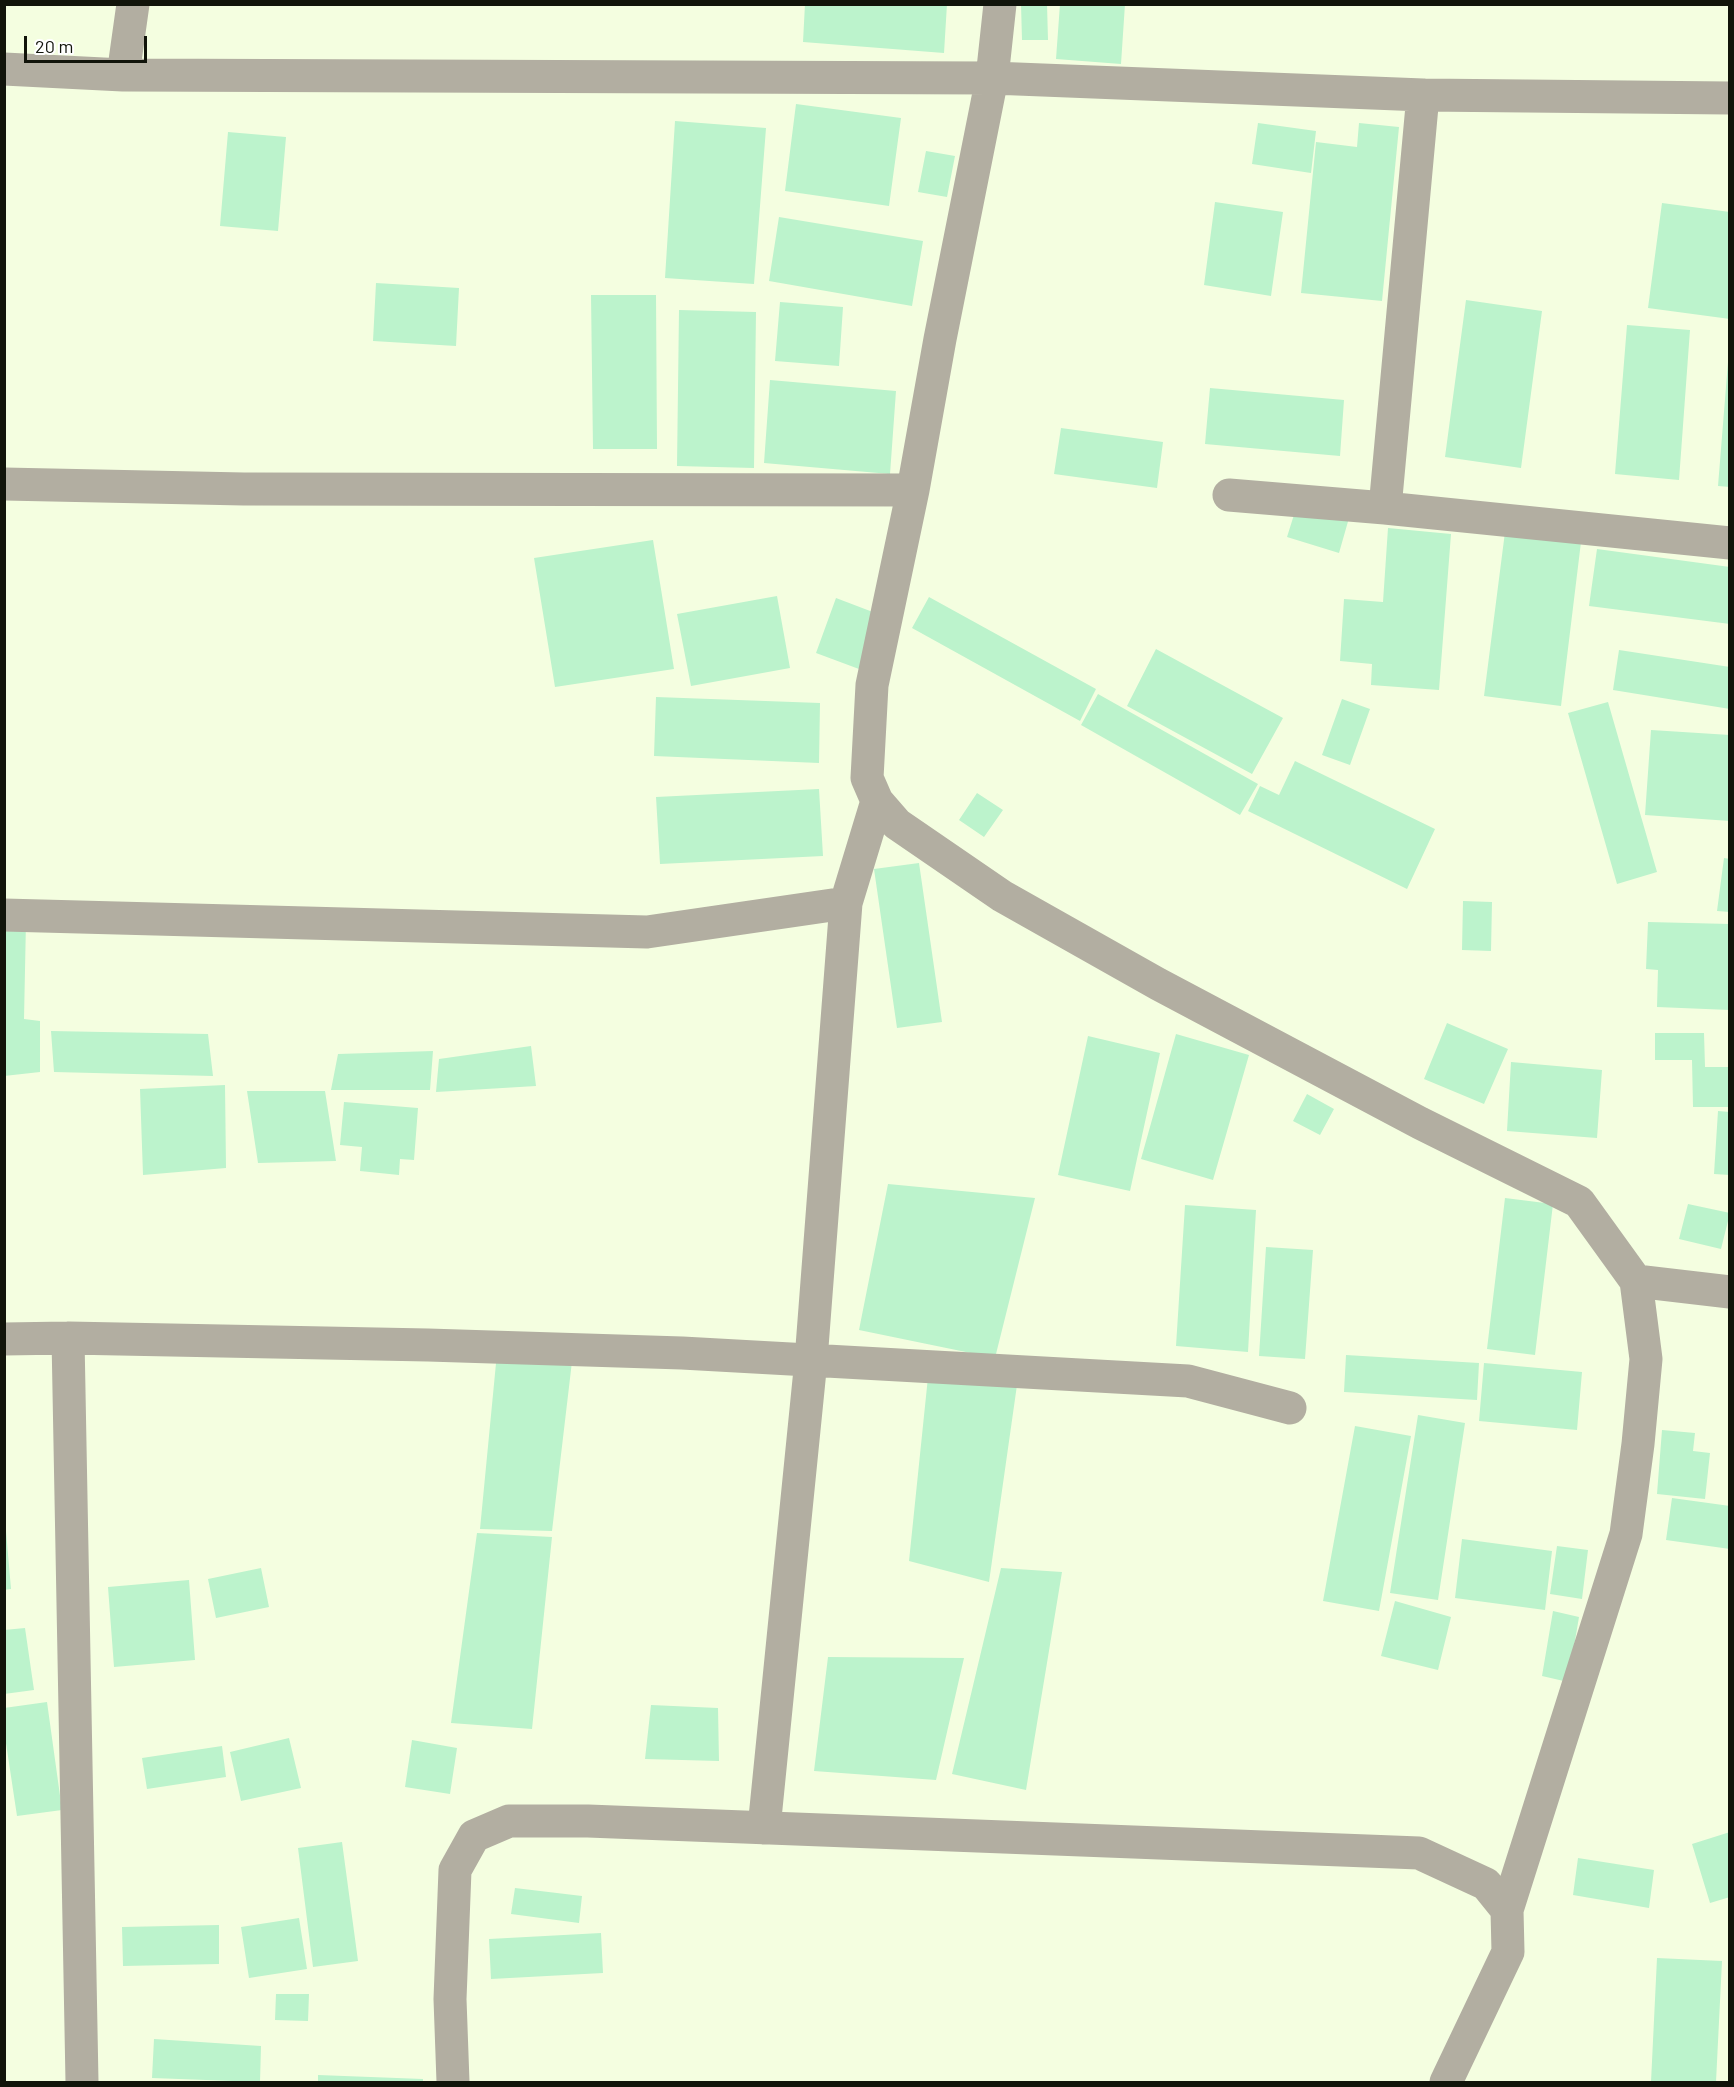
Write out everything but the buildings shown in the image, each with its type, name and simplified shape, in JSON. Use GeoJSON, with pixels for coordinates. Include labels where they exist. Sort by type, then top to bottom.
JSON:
{"type":"FeatureCollection","features":[{"type":"Feature","properties":{"kind":"street"},"geometry":{"type":"LineString","coordinates":[[123,75],[133,4]]}},
{"type":"Feature","properties":{"kind":"street"},"geometry":{"type":"LineString","coordinates":[[1000,4],[992,78],[940,339],[913,490],[872,685],[867,778],[877,801],[897,824],[1002,896],[1168,990],[1420,1123],[1579,1202],[1636,1281],[1646,1359],[1626,1534],[1507,1910],[1508,1952],[1446,2082]]}},
{"type":"Feature","properties":{"kind":"street"},"geometry":{"type":"LineString","coordinates":[[4,69],[123,75],[992,78],[1423,95],[1730,98]]}},
{"type":"Feature","properties":{"kind":"street"},"geometry":{"type":"LineString","coordinates":[[1385,508],[1423,95]]}},
{"type":"Feature","properties":{"kind":"street"},"geometry":{"type":"LineString","coordinates":[[4,484],[244,489],[913,490]]}},
{"type":"Feature","properties":{"kind":"street"},"geometry":{"type":"LineString","coordinates":[[1229,495],[1385,508],[1730,543]]}},
{"type":"Feature","properties":{"kind":"street"},"geometry":{"type":"LineString","coordinates":[[764,1828],[811,1360],[846,903],[877,801]]}},
{"type":"Feature","properties":{"kind":"street"},"geometry":{"type":"LineString","coordinates":[[4,915],[647,932],[846,903]]}},
{"type":"Feature","properties":{"kind":"street"},"geometry":{"type":"LineString","coordinates":[[1636,1281],[1730,1292]]}},
{"type":"Feature","properties":{"kind":"street"},"geometry":{"type":"LineString","coordinates":[[68,1338],[82,2082]]}},
{"type":"Feature","properties":{"kind":"street"},"geometry":{"type":"LineString","coordinates":[[4,1339],[68,1338],[428,1345],[682,1353],[1188,1382],[1290,1408]]}},
{"type":"Feature","properties":{"kind":"street"},"geometry":{"type":"LineString","coordinates":[[453,2082],[450,1999],[455,1870],[474,1836],[509,1821],[588,1821],[1419,1852],[1486,1884],[1507,1910]]}}]}
